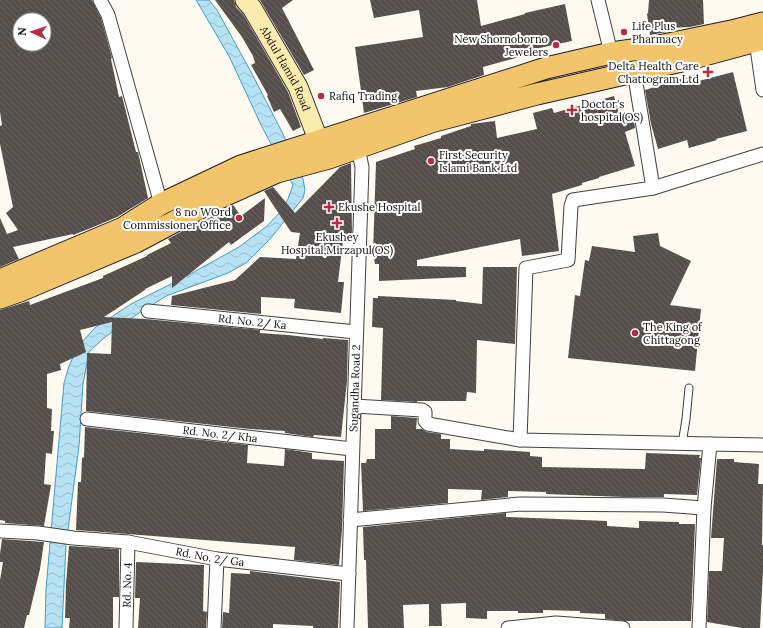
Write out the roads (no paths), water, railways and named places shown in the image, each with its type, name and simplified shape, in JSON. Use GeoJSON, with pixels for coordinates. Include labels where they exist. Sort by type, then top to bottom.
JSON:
{"type":"FeatureCollection","features":[{"type":"Feature","properties":{"kind":"main road"},"geometry":{"type":"LineString","coordinates":[[0,280],[123,228],[162,204],[241,166],[546,68],[611,53],[728,32],[761,34]]}},
{"type":"Feature","properties":{"kind":"main road"},"geometry":{"type":"LineString","coordinates":[[0,298],[136,242],[217,199],[276,172],[358,148],[438,120],[537,94],[686,60],[761,34]]}},
{"type":"Feature","properties":{"kind":"street"},"geometry":{"type":"LineString","coordinates":[[100,0],[108,16],[162,204]]}},
{"type":"Feature","properties":{"kind":"street","name":"Abdul Hamid Road"},"geometry":{"type":"LineString","coordinates":[[246,0],[298,87],[318,142]]}},
{"type":"Feature","properties":{"kind":"street"},"geometry":{"type":"LineString","coordinates":[[598,0],[611,53]]}},
{"type":"Feature","properties":{"kind":"street"},"geometry":{"type":"LineString","coordinates":[[761,34],[763,90]]}},
{"type":"Feature","properties":{"kind":"street"},"geometry":{"type":"LineString","coordinates":[[634,71],[653,188]]}},
{"type":"Feature","properties":{"kind":"street","name":"Sugandha Road 2"},"geometry":{"type":"LineString","coordinates":[[347,628],[362,166],[358,148]]}},
{"type":"Feature","properties":{"kind":"street"},"geometry":{"type":"LineString","coordinates":[[520,440],[526,268],[568,260],[573,200],[653,188],[763,154]]}},
{"type":"Feature","properties":{"kind":"street","name":"Rd. No. 2/ Ka"},"geometry":{"type":"LineString","coordinates":[[148,311],[356,332]]}},
{"type":"Feature","properties":{"kind":"street"},"geometry":{"type":"LineString","coordinates":[[354,406],[424,410],[425,421],[428,424],[520,440],[763,445]]}},
{"type":"Feature","properties":{"kind":"street","name":"Rd. No. 2/ Kha"},"geometry":{"type":"LineString","coordinates":[[87,419],[352,449]]}},
{"type":"Feature","properties":{"kind":"street"},"geometry":{"type":"LineString","coordinates":[[699,628],[704,508],[710,444]]}},
{"type":"Feature","properties":{"kind":"street"},"geometry":{"type":"LineString","coordinates":[[350,520],[520,504],[663,505],[704,508]]}},
{"type":"Feature","properties":{"kind":"street","name":"Rd. No. 2/ Ga"},"geometry":{"type":"LineString","coordinates":[[0,531],[38,533],[73,538],[128,542],[217,559],[349,574]]}},
{"type":"Feature","properties":{"kind":"street","name":"Rd. No. 4"},"geometry":{"type":"LineString","coordinates":[[126,628],[128,542]]}},
{"type":"Feature","properties":{"kind":"street"},"geometry":{"type":"LineString","coordinates":[[214,628],[217,559]]}},
{"type":"Feature","properties":{"kind":"street"},"geometry":{"type":"LineString","coordinates":[[508,628],[556,623],[623,628]]}},
{"type":"Feature","properties":{"kind":"lane"},"geometry":{"type":"LineString","coordinates":[[682,444],[689,388]]}},
{"type":"Feature","properties":{"kind":"water"},"geometry":{"type":"Polygon","coordinates":[[[196,0],[209,0],[217,10],[282,132],[303,179],[305,190],[303,198],[270,239],[246,263],[228,273],[166,296],[105,337],[89,352],[83,384],[79,446],[66,545],[62,628],[45,628],[46,589],[64,383],[69,366],[78,346],[96,327],[131,304],[183,278],[239,247],[267,226],[281,211],[288,199],[293,185],[262,127],[229,56],[196,0]]]}},
{"type":"Feature","properties":{"kind":"place","name":"Life Plus Pharmacy"},"geometry":{"type":"Point","coordinates":[624,32]}},
{"type":"Feature","properties":{"kind":"place","name":"New Shornoborno Jewelers"},"geometry":{"type":"Point","coordinates":[556,45]}},
{"type":"Feature","properties":{"kind":"place","name":"Delta Health Care Chattogram Ltd"},"geometry":{"type":"Point","coordinates":[708,72]}},
{"type":"Feature","properties":{"kind":"place","name":"Rafiq Trading"},"geometry":{"type":"Point","coordinates":[321,96]}},
{"type":"Feature","properties":{"kind":"place","name":"Doctor's hospital(OS)"},"geometry":{"type":"Point","coordinates":[572,110]}},
{"type":"Feature","properties":{"kind":"place","name":"First Security Islami Bank Ltd"},"geometry":{"type":"Point","coordinates":[431,161]}},
{"type":"Feature","properties":{"kind":"place","name":"Ekushe Hospital"},"geometry":{"type":"Point","coordinates":[329,207]}},
{"type":"Feature","properties":{"kind":"place","name":"8 no WOrd Commissioner Office"},"geometry":{"type":"Point","coordinates":[239,218]}},
{"type":"Feature","properties":{"kind":"place","name":"Ekushey Hospital,Mirzapul(OS)"},"geometry":{"type":"Point","coordinates":[337,223]}},
{"type":"Feature","properties":{"kind":"place","name":"The King of Chittagong"},"geometry":{"type":"Point","coordinates":[635,333]}}]}
